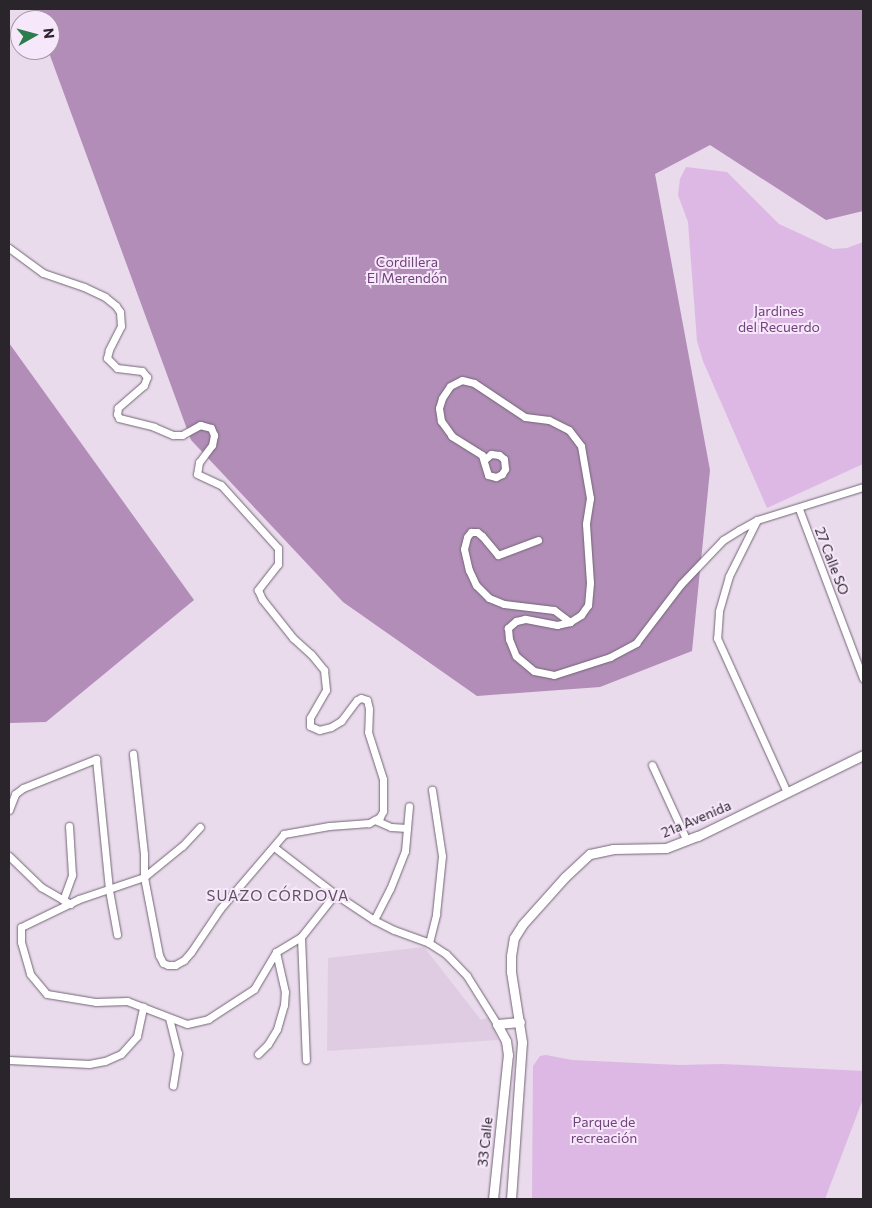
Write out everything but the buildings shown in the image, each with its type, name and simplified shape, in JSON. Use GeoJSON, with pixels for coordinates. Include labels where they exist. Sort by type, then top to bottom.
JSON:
{"type":"FeatureCollection","features":[{"type":"Feature","properties":{"kind":"street"},"geometry":{"type":"LineString","coordinates":[[9,248],[43,273],[84,287],[105,297],[116,306],[122,319],[121,326],[107,358],[117,368],[142,371],[146,375],[147,380],[118,408],[117,414],[119,418],[154,427],[173,435],[182,435],[200,425],[211,428],[214,436],[212,445],[198,462],[197,474],[201,478],[222,485],[275,542],[279,561],[260,586],[260,594],[293,638],[311,654],[324,670],[326,690],[310,718],[310,726],[319,730],[331,727],[341,721],[357,700],[365,699],[368,704],[368,732],[383,779],[383,811],[375,820]]}},
{"type":"Feature","properties":{"kind":"street"},"geometry":{"type":"LineString","coordinates":[[485,459],[482,454],[452,436],[441,421],[439,408],[442,398],[450,386],[462,380],[474,383],[525,417],[549,420],[569,430],[581,446],[590,498],[586,524],[590,583],[588,605],[581,615],[570,622],[557,625],[525,619],[516,621],[508,628],[509,639],[516,656],[534,671],[554,675],[610,657],[636,642],[681,584],[723,540],[738,530],[757,520],[799,509],[863,487]]}},
{"type":"Feature","properties":{"kind":"street","name":"27 Calle SO"},"geometry":{"type":"LineString","coordinates":[[799,509],[863,678]]}},
{"type":"Feature","properties":{"kind":"street"},"geometry":{"type":"LineString","coordinates":[[757,520],[729,576],[719,612],[717,638],[787,792]]}},
{"type":"Feature","properties":{"kind":"street"},"geometry":{"type":"LineString","coordinates":[[538,540],[498,555],[482,536],[477,532],[471,532],[467,537],[464,549],[469,570],[476,586],[489,598],[504,604],[554,610],[570,622]]}},
{"type":"Feature","properties":{"kind":"street"},"geometry":{"type":"LineString","coordinates":[[133,754],[144,854],[144,877],[159,955],[163,963],[175,964],[191,952],[220,910],[274,847],[280,837],[292,832],[375,820],[391,827],[407,828]]}},
{"type":"Feature","properties":{"kind":"street","name":"21a Avenida"},"geometry":{"type":"LineString","coordinates":[[520,1022],[511,972],[514,938],[522,925],[590,854],[613,850],[666,848],[698,836],[863,755]]}},
{"type":"Feature","properties":{"kind":"street"},"geometry":{"type":"LineString","coordinates":[[9,810],[12,793],[96,759],[109,890],[117,934]]}},
{"type":"Feature","properties":{"kind":"street"},"geometry":{"type":"LineString","coordinates":[[652,765],[686,839]]}},
{"type":"Feature","properties":{"kind":"street"},"geometry":{"type":"LineString","coordinates":[[429,943],[436,914],[442,856],[432,790]]}},
{"type":"Feature","properties":{"kind":"street"},"geometry":{"type":"LineString","coordinates":[[374,920],[401,863],[407,839],[409,806]]}},
{"type":"Feature","properties":{"kind":"street"},"geometry":{"type":"LineString","coordinates":[[66,902],[73,868],[69,826]]}},
{"type":"Feature","properties":{"kind":"street"},"geometry":{"type":"LineString","coordinates":[[200,828],[144,877],[109,890],[66,902],[21,927],[21,942],[30,974],[47,994],[96,1002],[127,1001],[187,1024],[208,1019],[254,990],[276,952],[302,937],[334,894]]}},
{"type":"Feature","properties":{"kind":"street"},"geometry":{"type":"LineString","coordinates":[[274,847],[334,894],[374,920],[400,933],[429,943],[446,954],[466,976],[497,1024],[520,1022],[522,1050],[520,1090],[511,1199]]}},
{"type":"Feature","properties":{"kind":"street"},"geometry":{"type":"LineString","coordinates":[[9,856],[41,887],[66,902]]}},
{"type":"Feature","properties":{"kind":"street"},"geometry":{"type":"LineString","coordinates":[[302,937],[306,1060]]}},
{"type":"Feature","properties":{"kind":"street"},"geometry":{"type":"LineString","coordinates":[[258,1054],[268,1044],[277,1029],[284,1005],[285,992],[276,952]]}},
{"type":"Feature","properties":{"kind":"street"},"geometry":{"type":"LineString","coordinates":[[9,1060],[89,1064],[105,1061],[120,1054],[137,1036],[143,1007]]}},
{"type":"Feature","properties":{"kind":"street"},"geometry":{"type":"LineString","coordinates":[[169,1018],[178,1053],[173,1086]]}},
{"type":"Feature","properties":{"kind":"street","name":"33 Calle"},"geometry":{"type":"LineString","coordinates":[[493,1199],[508,1055],[506,1041],[497,1024]]}},
{"type":"Feature","properties":{"kind":"street"},"geometry":{"type":"LineString","coordinates":[[505,1088],[520,1090]]}},
{"type":"Feature","properties":{"kind":"shaded area"},"geometry":{"type":"Polygon","coordinates":[[[424,947],[481,1020],[489,1017],[498,1040],[327,1051],[328,958],[424,947]]]}},
{"type":"Feature","properties":{"kind":"green space","name":"Cordillera El Merendón"},"geometry":{"type":"Polygon","coordinates":[[[863,9],[863,211],[826,220],[710,145],[655,174],[710,470],[692,651],[600,687],[477,696],[343,602],[191,440],[52,60],[60,60],[60,10],[33,10],[863,9]]]}},
{"type":"Feature","properties":{"kind":"green space","name":"Jardines del Recuerdo"},"geometry":{"type":"Polygon","coordinates":[[[686,167],[727,172],[779,224],[833,249],[847,248],[863,242],[863,464],[767,508],[703,361],[697,341],[688,222],[678,195],[680,179],[686,167]]]}},
{"type":"Feature","properties":{"kind":"green space"},"geometry":{"type":"Polygon","coordinates":[[[9,343],[194,600],[46,722],[9,723],[9,343]]]}},
{"type":"Feature","properties":{"kind":"green space","name":"Parque de recreación"},"geometry":{"type":"Polygon","coordinates":[[[546,1055],[572,1060],[679,1065],[722,1064],[863,1071],[863,1099],[825,1199],[532,1199],[533,1066],[540,1056],[546,1055]]]}},
{"type":"Feature","properties":{"kind":"district","name":"SUAZO CÓRDOVA"},"geometry":{"type":"Point","coordinates":[278,896]}}]}
